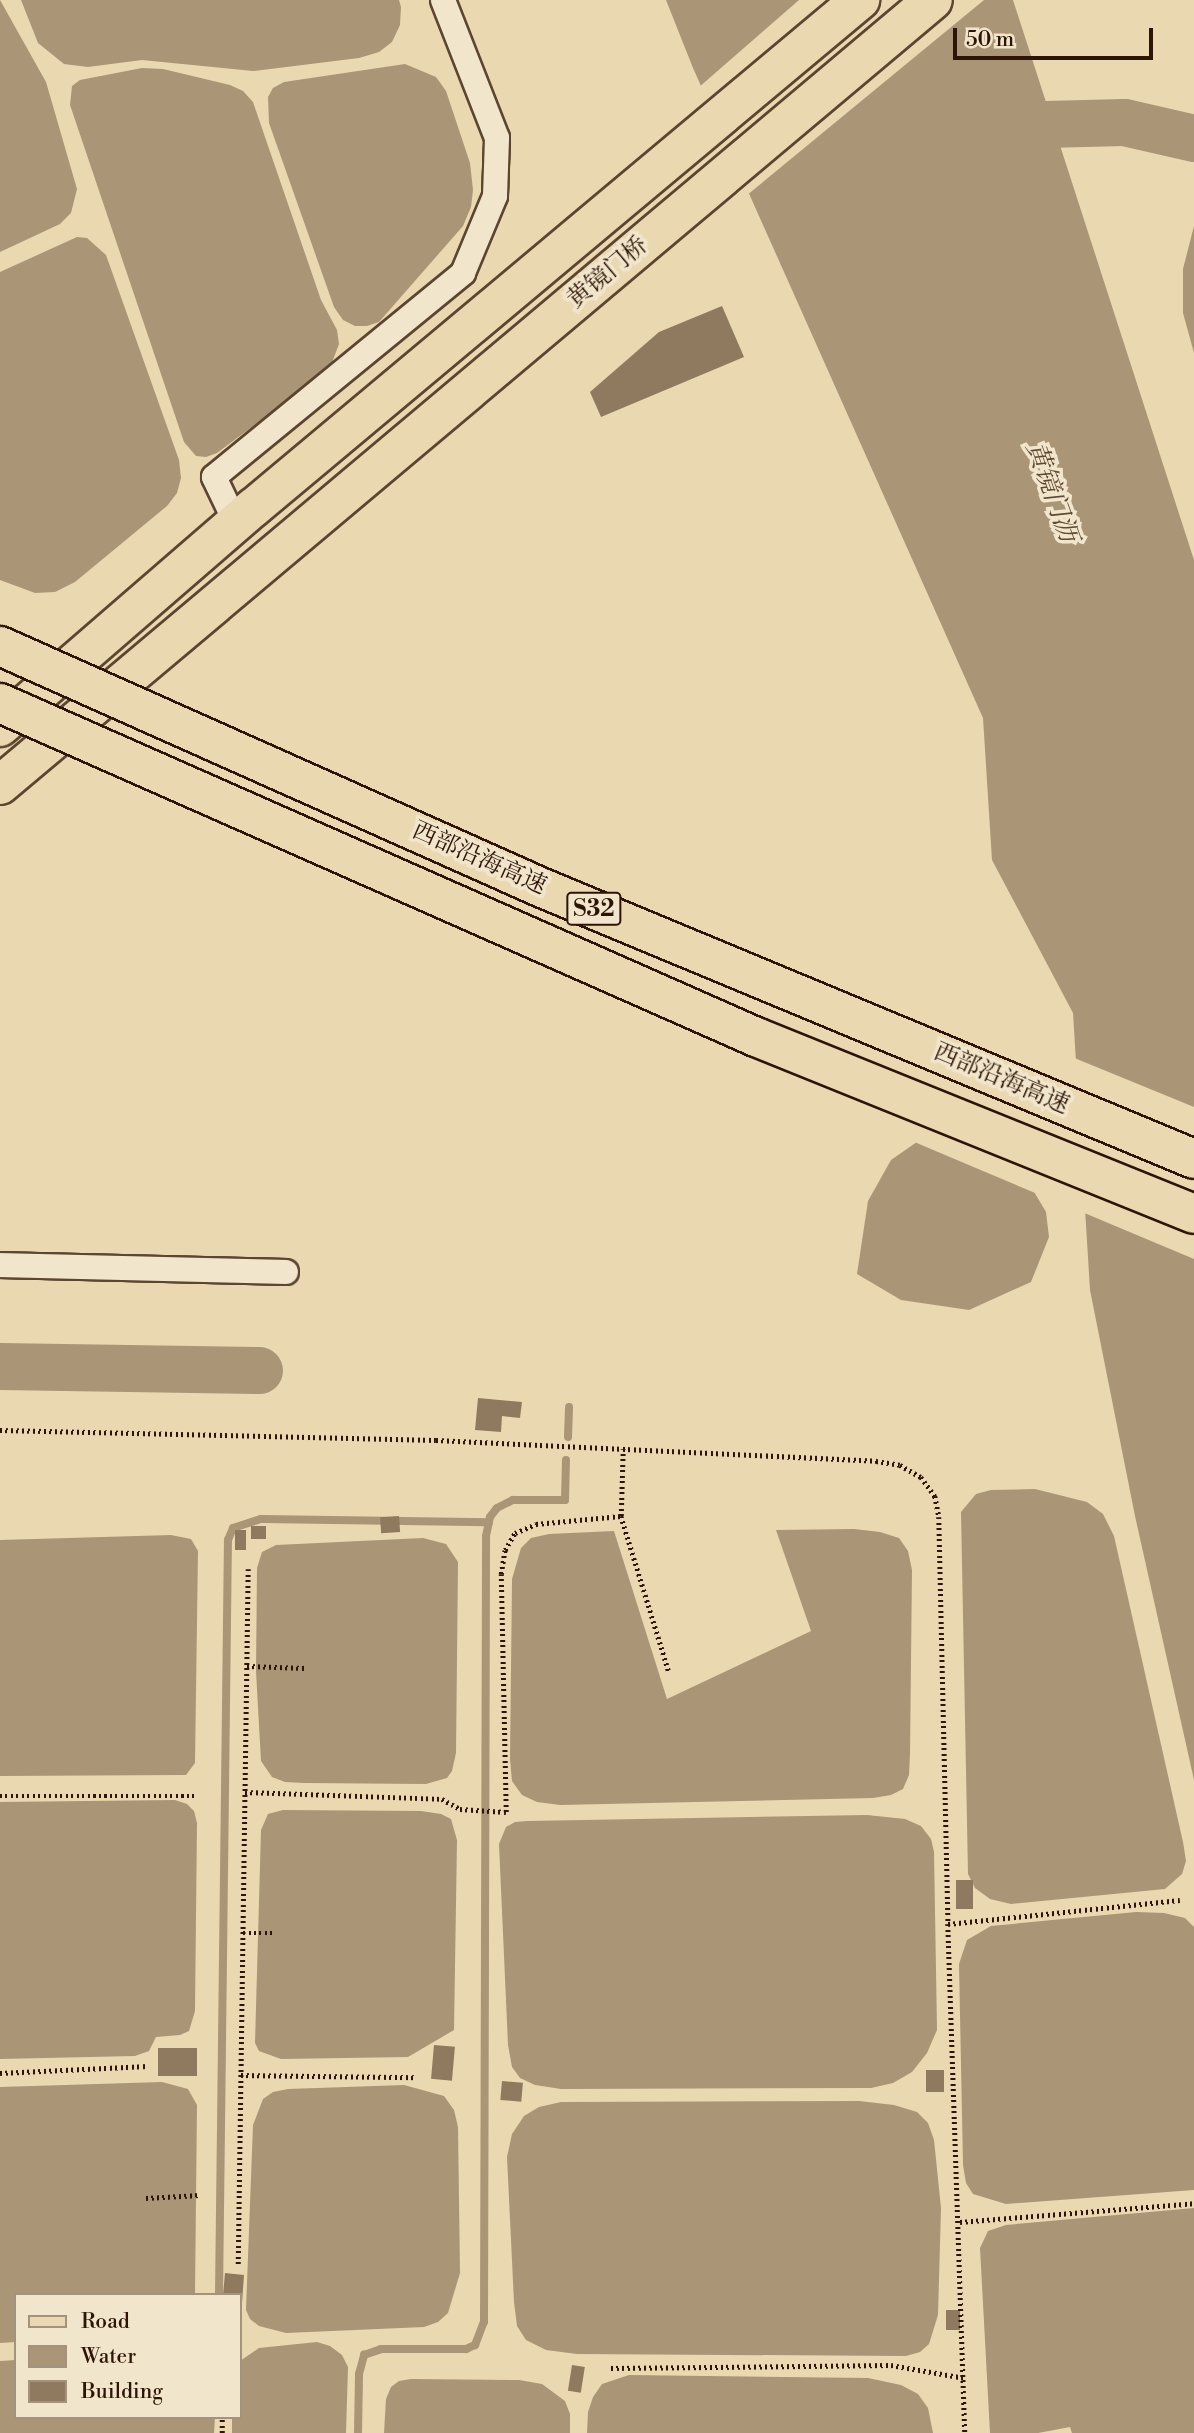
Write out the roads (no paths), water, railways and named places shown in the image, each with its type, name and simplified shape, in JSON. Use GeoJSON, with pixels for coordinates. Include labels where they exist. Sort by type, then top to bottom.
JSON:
{"type":"FeatureCollection","features":[{"type":"Feature","properties":{"kind":"main road","name":"黄镜门桥"},"geometry":{"type":"LineString","coordinates":[[0,727],[245,516],[860,0]]}},
{"type":"Feature","properties":{"kind":"main road","name":"黄镜门桥"},"geometry":{"type":"LineString","coordinates":[[0,785],[933,0]]}},
{"type":"Feature","properties":{"kind":"main road","name":"西部沿海高速"},"geometry":{"type":"LineString","coordinates":[[0,646],[540,887],[1194,1159]]}},
{"type":"Feature","properties":{"kind":"main road","name":"西部沿海高速"},"geometry":{"type":"LineString","coordinates":[[0,703],[756,1037],[1194,1214]]}},
{"type":"Feature","properties":{"kind":"street"},"geometry":{"type":"LineString","coordinates":[[245,516],[214,477],[463,273],[495,197],[497,138],[443,0]]}},
{"type":"Feature","properties":{"kind":"street"},"geometry":{"type":"LineString","coordinates":[[0,1265],[286,1272]]}},
{"type":"Feature","properties":{"kind":"water"},"geometry":{"type":"Polygon","coordinates":[[[0,0],[46,82],[77,189],[71,213],[60,224],[0,252],[0,0]]]}},
{"type":"Feature","properties":{"kind":"water"},"geometry":{"type":"Polygon","coordinates":[[[21,0],[399,0],[401,7],[400,25],[392,42],[379,52],[359,58],[253,71],[142,60],[88,67],[64,64],[38,43],[21,0]]]}},
{"type":"Feature","properties":{"kind":"water","name":"黄镜门沥"},"geometry":{"type":"Polygon","coordinates":[[[666,0],[1013,0],[1194,560],[1194,1780],[1135,1516],[1090,1290],[1073,1013],[992,860],[983,718],[693,68],[666,0]]]}},
{"type":"Feature","properties":{"kind":"water"},"geometry":{"type":"Polygon","coordinates":[[[405,64],[436,77],[446,91],[470,163],[473,190],[471,207],[463,226],[379,322],[355,326],[343,320],[334,307],[269,123],[268,97],[273,88],[284,82],[405,64]]]}},
{"type":"Feature","properties":{"kind":"water"},"geometry":{"type":"Polygon","coordinates":[[[142,68],[163,69],[230,85],[243,91],[253,102],[321,300],[337,330],[339,344],[330,368],[217,453],[206,457],[196,456],[184,442],[70,105],[72,86],[80,80],[142,68]]]}},
{"type":"Feature","properties":{"kind":"water"},"geometry":{"type":"Polygon","coordinates":[[[1194,226],[1194,353],[1183,313],[1183,269],[1194,226]]]}},
{"type":"Feature","properties":{"kind":"water"},"geometry":{"type":"Polygon","coordinates":[[[77,237],[87,238],[106,255],[179,460],[181,478],[177,493],[167,506],[75,582],[55,592],[35,593],[0,580],[0,272],[77,237]]]}},
{"type":"Feature","properties":{"kind":"water"},"geometry":{"type":"Polygon","coordinates":[[[924,1137],[1030,1185],[1046,1212],[1049,1237],[1031,1282],[969,1310],[901,1300],[857,1274],[868,1201],[891,1160],[924,1137]]]}},
{"type":"Feature","properties":{"kind":"water"},"geometry":{"type":"Polygon","coordinates":[[[1035,1489],[1087,1502],[1103,1514],[1114,1536],[1186,1861],[1182,1874],[1165,1889],[1011,1904],[990,1899],[975,1888],[968,1874],[961,1512],[976,1494],[991,1490],[1035,1489]]]}},
{"type":"Feature","properties":{"kind":"water"},"geometry":{"type":"Polygon","coordinates":[[[854,1529],[880,1532],[899,1538],[908,1551],[912,1570],[910,1754],[909,1775],[903,1789],[891,1795],[873,1798],[560,1805],[537,1802],[522,1795],[512,1781],[510,1759],[512,1579],[521,1548],[531,1538],[549,1534],[614,1531],[667,1699],[811,1631],[776,1530],[854,1529]]]}},
{"type":"Feature","properties":{"kind":"water"},"geometry":{"type":"Polygon","coordinates":[[[171,1535],[191,1539],[198,1551],[195,1763],[186,1775],[0,1776],[0,1540],[171,1535]]]}},
{"type":"Feature","properties":{"kind":"water"},"geometry":{"type":"Polygon","coordinates":[[[423,1538],[446,1544],[458,1562],[456,1753],[452,1771],[447,1778],[426,1784],[304,1783],[285,1782],[272,1777],[261,1761],[256,1671],[257,1568],[262,1552],[276,1545],[423,1538]]]}},
{"type":"Feature","properties":{"kind":"water"},"geometry":{"type":"Polygon","coordinates":[[[175,1800],[187,1804],[194,1811],[197,1823],[195,2011],[189,2031],[180,2035],[156,2037],[149,2051],[135,2056],[0,2059],[0,1802],[175,1800]]]}},
{"type":"Feature","properties":{"kind":"water"},"geometry":{"type":"Polygon","coordinates":[[[283,1810],[421,1811],[441,1814],[451,1819],[457,1840],[454,2030],[408,2057],[281,2059],[259,2051],[255,2043],[261,1830],[268,1814],[283,1810]]]}},
{"type":"Feature","properties":{"kind":"water"},"geometry":{"type":"Polygon","coordinates":[[[867,1815],[905,1819],[921,1826],[931,1839],[934,1852],[937,2030],[927,2053],[912,2072],[893,2083],[871,2088],[561,2089],[535,2085],[520,2078],[512,2067],[508,2045],[499,1844],[506,1827],[515,1822],[527,1821],[867,1815]]]}},
{"type":"Feature","properties":{"kind":"water"},"geometry":{"type":"Polygon","coordinates":[[[1136,1912],[1164,1913],[1185,1918],[1194,1927],[1194,2190],[1006,2204],[973,2194],[966,2183],[963,2165],[959,1964],[967,1940],[991,1926],[1136,1912]]]}},
{"type":"Feature","properties":{"kind":"water"},"geometry":{"type":"Polygon","coordinates":[[[162,2082],[188,2089],[197,2105],[195,2293],[14,2293],[14,2342],[0,2343],[0,2087],[162,2082]]]}},
{"type":"Feature","properties":{"kind":"water"},"geometry":{"type":"Polygon","coordinates":[[[404,2085],[444,2096],[454,2110],[458,2127],[460,2273],[448,2313],[438,2322],[424,2327],[286,2333],[259,2326],[250,2319],[246,2310],[253,2125],[263,2099],[273,2092],[288,2089],[404,2085]]]}},
{"type":"Feature","properties":{"kind":"water"},"geometry":{"type":"Polygon","coordinates":[[[859,2101],[894,2105],[917,2112],[928,2123],[934,2140],[941,2208],[938,2315],[929,2344],[920,2352],[906,2356],[577,2354],[546,2350],[526,2340],[517,2326],[514,2302],[507,2157],[512,2134],[524,2116],[539,2107],[561,2102],[859,2101]]]}},
{"type":"Feature","properties":{"kind":"water"},"geometry":{"type":"Polygon","coordinates":[[[1194,2208],[1194,2433],[1072,2433],[1070,2427],[1038,2433],[990,2433],[980,2248],[988,2231],[1006,2225],[1194,2208]]]}},
{"type":"Feature","properties":{"kind":"water"},"geometry":{"type":"Polygon","coordinates":[[[317,2342],[330,2346],[342,2355],[348,2367],[346,2433],[232,2433],[232,2419],[242,2419],[242,2360],[259,2348],[317,2342]]]}},
{"type":"Feature","properties":{"kind":"water"},"geometry":{"type":"Polygon","coordinates":[[[14,2360],[14,2419],[215,2419],[214,2433],[0,2433],[0,2361],[14,2360]]]}},
{"type":"Feature","properties":{"kind":"water"},"geometry":{"type":"Polygon","coordinates":[[[629,2375],[868,2378],[901,2385],[918,2394],[928,2408],[933,2433],[587,2433],[588,2412],[593,2397],[602,2384],[629,2375]]]}},
{"type":"Feature","properties":{"kind":"water"},"geometry":{"type":"Polygon","coordinates":[[[519,2380],[542,2384],[565,2401],[570,2414],[570,2433],[384,2433],[386,2399],[391,2387],[399,2381],[519,2380]]]}},
{"type":"Feature","properties":{"kind":"waterway"},"geometry":{"type":"LineString","coordinates":[[1007,125],[1124,122],[1194,138]]}},
{"type":"Feature","properties":{"kind":"waterway"},"geometry":{"type":"LineString","coordinates":[[0,1366],[259,1370]]}},
{"type":"Feature","properties":{"kind":"waterway"},"geometry":{"type":"LineString","coordinates":[[568,1437],[569,1407]]}},
{"type":"Feature","properties":{"kind":"waterway"},"geometry":{"type":"LineString","coordinates":[[358,2433],[359,2374],[364,2355],[381,2349],[466,2349],[475,2345],[484,2322],[486,1536],[490,1517],[497,1508],[513,1500],[565,1500],[566,1460]]}},
{"type":"Feature","properties":{"kind":"waterway"},"geometry":{"type":"LineString","coordinates":[[219,2293],[228,1540],[233,1528],[261,1519],[489,1522]]}}]}
